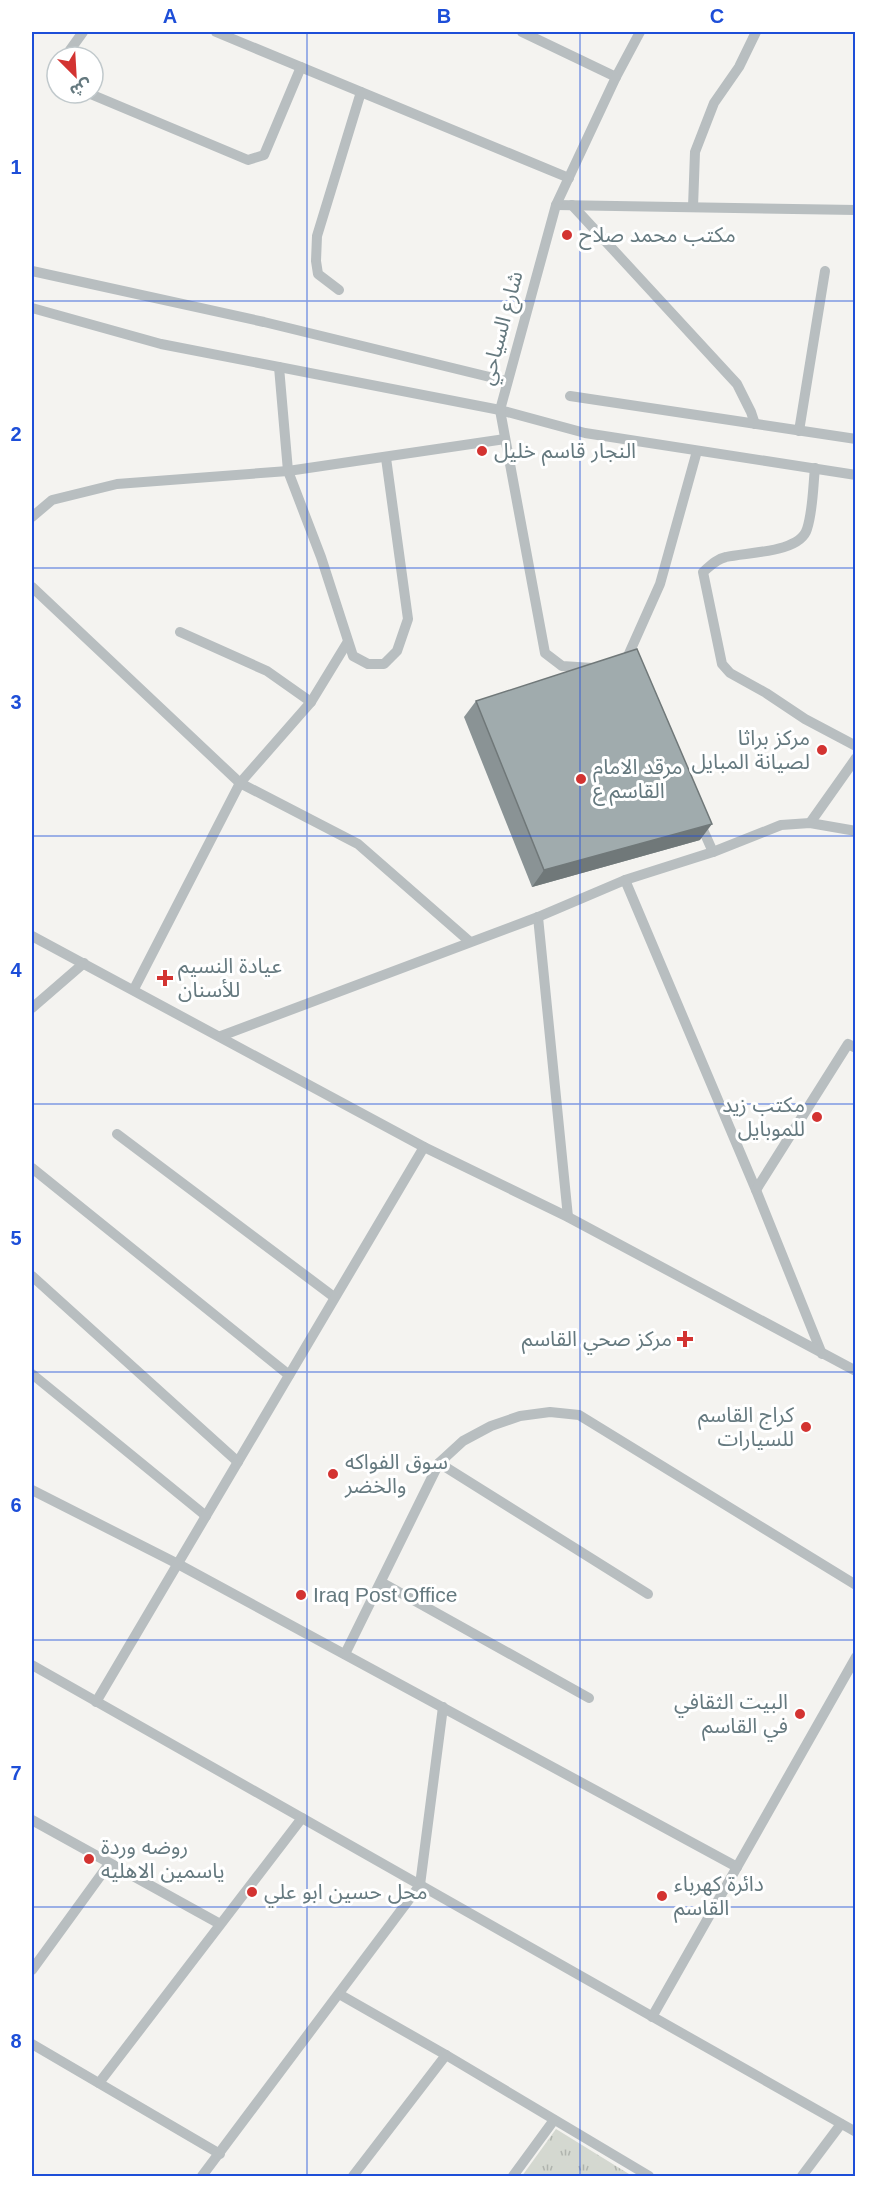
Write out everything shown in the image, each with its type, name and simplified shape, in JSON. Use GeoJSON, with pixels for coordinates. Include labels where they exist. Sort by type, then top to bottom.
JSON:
{"type":"FeatureCollection","features":[{"type":"Feature","properties":{"kind":"street"},"geometry":{"type":"LineString","coordinates":[[74,45],[83,32]]}},
{"type":"Feature","properties":{"kind":"street"},"geometry":{"type":"LineString","coordinates":[[216,32],[569,178]]}},
{"type":"Feature","properties":{"kind":"street"},"geometry":{"type":"LineString","coordinates":[[522,32],[616,76]]}},
{"type":"Feature","properties":{"kind":"street","name":"شارع السياحي"},"geometry":{"type":"LineString","coordinates":[[604,666],[592,669],[562,666],[545,653],[500,410],[506,381],[556,205],[616,76],[640,32]]}},
{"type":"Feature","properties":{"kind":"street"},"geometry":{"type":"LineString","coordinates":[[693,207],[695,152],[714,103],[739,67],[756,32]]}},
{"type":"Feature","properties":{"kind":"street"},"geometry":{"type":"LineString","coordinates":[[105,100],[248,160],[253,160],[264,155],[301,67]]}},
{"type":"Feature","properties":{"kind":"street"},"geometry":{"type":"LineString","coordinates":[[339,290],[318,274],[317,236],[361,92]]}},
{"type":"Feature","properties":{"kind":"street"},"geometry":{"type":"LineString","coordinates":[[556,205],[855,210]]}},
{"type":"Feature","properties":{"kind":"street"},"geometry":{"type":"LineString","coordinates":[[572,205],[737,384],[752,412],[755,424]]}},
{"type":"Feature","properties":{"kind":"street"},"geometry":{"type":"LineString","coordinates":[[32,271],[264,322],[506,381]]}},
{"type":"Feature","properties":{"kind":"street"},"geometry":{"type":"LineString","coordinates":[[799,431],[825,271]]}},
{"type":"Feature","properties":{"kind":"street"},"geometry":{"type":"LineString","coordinates":[[32,308],[160,344],[500,410],[585,433],[855,475]]}},
{"type":"Feature","properties":{"kind":"street"},"geometry":{"type":"LineString","coordinates":[[279,367],[288,471],[321,557],[352,656],[368,664],[384,664],[397,651],[408,619],[386,458]]}},
{"type":"Feature","properties":{"kind":"street"},"geometry":{"type":"LineString","coordinates":[[570,396],[855,440]]}},
{"type":"Feature","properties":{"kind":"street"},"geometry":{"type":"LineString","coordinates":[[32,517],[52,500],[117,484],[288,471],[505,439]]}},
{"type":"Feature","properties":{"kind":"street"},"geometry":{"type":"LineString","coordinates":[[616,664],[627,658],[660,584],[697,451]]}},
{"type":"Feature","properties":{"kind":"street"},"geometry":{"type":"LineString","coordinates":[[815,468],[807,530],[799,540],[782,548],[724,557],[703,572],[722,664],[729,673],[745,680],[855,746]]}},
{"type":"Feature","properties":{"kind":"street"},"geometry":{"type":"LineString","coordinates":[[32,587],[240,783],[358,844],[469,941]]}},
{"type":"Feature","properties":{"kind":"street"},"geometry":{"type":"LineString","coordinates":[[180,632],[267,671],[311,702]]}},
{"type":"Feature","properties":{"kind":"street"},"geometry":{"type":"LineString","coordinates":[[134,989],[240,783],[311,702],[347,643]]}},
{"type":"Feature","properties":{"kind":"street"},"geometry":{"type":"LineString","coordinates":[[627,658],[632,668]]}},
{"type":"Feature","properties":{"kind":"street"},"geometry":{"type":"LineString","coordinates":[[810,824],[855,758]]}},
{"type":"Feature","properties":{"kind":"street"},"geometry":{"type":"LineString","coordinates":[[694,809],[714,852]]}},
{"type":"Feature","properties":{"kind":"street"},"geometry":{"type":"LineString","coordinates":[[221,1036],[538,917],[624,880],[714,852],[781,825],[810,824],[855,831]]}},
{"type":"Feature","properties":{"kind":"street"},"geometry":{"type":"LineString","coordinates":[[624,880],[756,1190],[822,1354]]}},
{"type":"Feature","properties":{"kind":"street"},"geometry":{"type":"LineString","coordinates":[[538,917],[568,1217]]}},
{"type":"Feature","properties":{"kind":"street"},"geometry":{"type":"LineString","coordinates":[[32,936],[424,1147],[568,1217],[855,1371]]}},
{"type":"Feature","properties":{"kind":"street"},"geometry":{"type":"LineString","coordinates":[[32,1008],[84,963]]}},
{"type":"Feature","properties":{"kind":"street"},"geometry":{"type":"LineString","coordinates":[[756,1190],[848,1044],[855,1048]]}},
{"type":"Feature","properties":{"kind":"street"},"geometry":{"type":"LineString","coordinates":[[117,1134],[334,1297]]}},
{"type":"Feature","properties":{"kind":"street"},"geometry":{"type":"LineString","coordinates":[[96,1702],[424,1147]]}},
{"type":"Feature","properties":{"kind":"street"},"geometry":{"type":"LineString","coordinates":[[32,1168],[289,1375]]}},
{"type":"Feature","properties":{"kind":"street"},"geometry":{"type":"LineString","coordinates":[[32,1276],[238,1462]]}},
{"type":"Feature","properties":{"kind":"street"},"geometry":{"type":"LineString","coordinates":[[32,1374],[206,1516]]}},
{"type":"Feature","properties":{"kind":"street"},"geometry":{"type":"LineString","coordinates":[[345,1654],[439,1463],[463,1441],[491,1426],[520,1416],[549,1412],[579,1415],[855,1585]]}},
{"type":"Feature","properties":{"kind":"street"},"geometry":{"type":"LineString","coordinates":[[439,1463],[648,1594]]}},
{"type":"Feature","properties":{"kind":"street"},"geometry":{"type":"LineString","coordinates":[[32,1490],[178,1564],[737,1867]]}},
{"type":"Feature","properties":{"kind":"street"},"geometry":{"type":"LineString","coordinates":[[381,1582],[589,1698]]}},
{"type":"Feature","properties":{"kind":"street"},"geometry":{"type":"LineString","coordinates":[[652,2017],[855,1657]]}},
{"type":"Feature","properties":{"kind":"street"},"geometry":{"type":"LineString","coordinates":[[32,1665],[855,2132]]}},
{"type":"Feature","properties":{"kind":"street"},"geometry":{"type":"LineString","coordinates":[[202,2176],[420,1885],[443,1707]]}},
{"type":"Feature","properties":{"kind":"street"},"geometry":{"type":"LineString","coordinates":[[99,2083],[302,1818]]}},
{"type":"Feature","properties":{"kind":"street"},"geometry":{"type":"LineString","coordinates":[[32,1820],[219,1924]]}},
{"type":"Feature","properties":{"kind":"street"},"geometry":{"type":"LineString","coordinates":[[32,1970],[109,1864]]}},
{"type":"Feature","properties":{"kind":"street"},"geometry":{"type":"LineString","coordinates":[[339,1994],[446,2055],[644,2175]]}},
{"type":"Feature","properties":{"kind":"street"},"geometry":{"type":"LineString","coordinates":[[32,2044],[220,2154]]}},
{"type":"Feature","properties":{"kind":"street"},"geometry":{"type":"LineString","coordinates":[[353,2176],[446,2055]]}},
{"type":"Feature","properties":{"kind":"street"},"geometry":{"type":"LineString","coordinates":[[513,2176],[555,2120]]}},
{"type":"Feature","properties":{"kind":"street"},"geometry":{"type":"LineString","coordinates":[[802,2176],[841,2124]]}},
{"type":"Feature","properties":{"kind":"green space"},"geometry":{"type":"Polygon","coordinates":[[[556,2129],[629,2174],[627,2176],[522,2176],[556,2129]]]}},
{"type":"Feature","properties":{"kind":"building","name":"مرقد الامام القاسم ع"},"geometry":{"type":"Polygon","coordinates":[[[637,649],[712,824],[544,870],[476,701],[637,649]]]}},
{"type":"Feature","properties":{"kind":"place","name":"مكتب محمد صلاح"},"geometry":{"type":"Point","coordinates":[567,235]}},
{"type":"Feature","properties":{"kind":"place","name":"النجار قاسم خليل"},"geometry":{"type":"Point","coordinates":[482,451]}},
{"type":"Feature","properties":{"kind":"place","name":"مركز براثا لصيانة المبايل"},"geometry":{"type":"Point","coordinates":[822,750]}},
{"type":"Feature","properties":{"kind":"place","name":"مرقد الامام القاسم ع"},"geometry":{"type":"Point","coordinates":[581,779]}},
{"type":"Feature","properties":{"kind":"place","name":"عيادة النسيم للأسنان"},"geometry":{"type":"Point","coordinates":[165,978]}},
{"type":"Feature","properties":{"kind":"place","name":"مكتب زيد للموبايل"},"geometry":{"type":"Point","coordinates":[817,1117]}},
{"type":"Feature","properties":{"kind":"place","name":"مركز صحي القاسم"},"geometry":{"type":"Point","coordinates":[685,1339]}},
{"type":"Feature","properties":{"kind":"place","name":"كراج القاسم للسيارات"},"geometry":{"type":"Point","coordinates":[806,1427]}},
{"type":"Feature","properties":{"kind":"place","name":"سوق الفواكه والخضر"},"geometry":{"type":"Point","coordinates":[333,1474]}},
{"type":"Feature","properties":{"kind":"place","name":"Iraq Post Office"},"geometry":{"type":"Point","coordinates":[301,1595]}},
{"type":"Feature","properties":{"kind":"place","name":"البيت الثقافي في القاسم"},"geometry":{"type":"Point","coordinates":[800,1714]}},
{"type":"Feature","properties":{"kind":"place","name":"روضه وردة ياسمين الاهليه"},"geometry":{"type":"Point","coordinates":[89,1859]}},
{"type":"Feature","properties":{"kind":"place","name":"محل حسين ابو علي"},"geometry":{"type":"Point","coordinates":[252,1892]}},
{"type":"Feature","properties":{"kind":"place","name":"دائرة كهرباء القاسم"},"geometry":{"type":"Point","coordinates":[662,1896]}}]}
